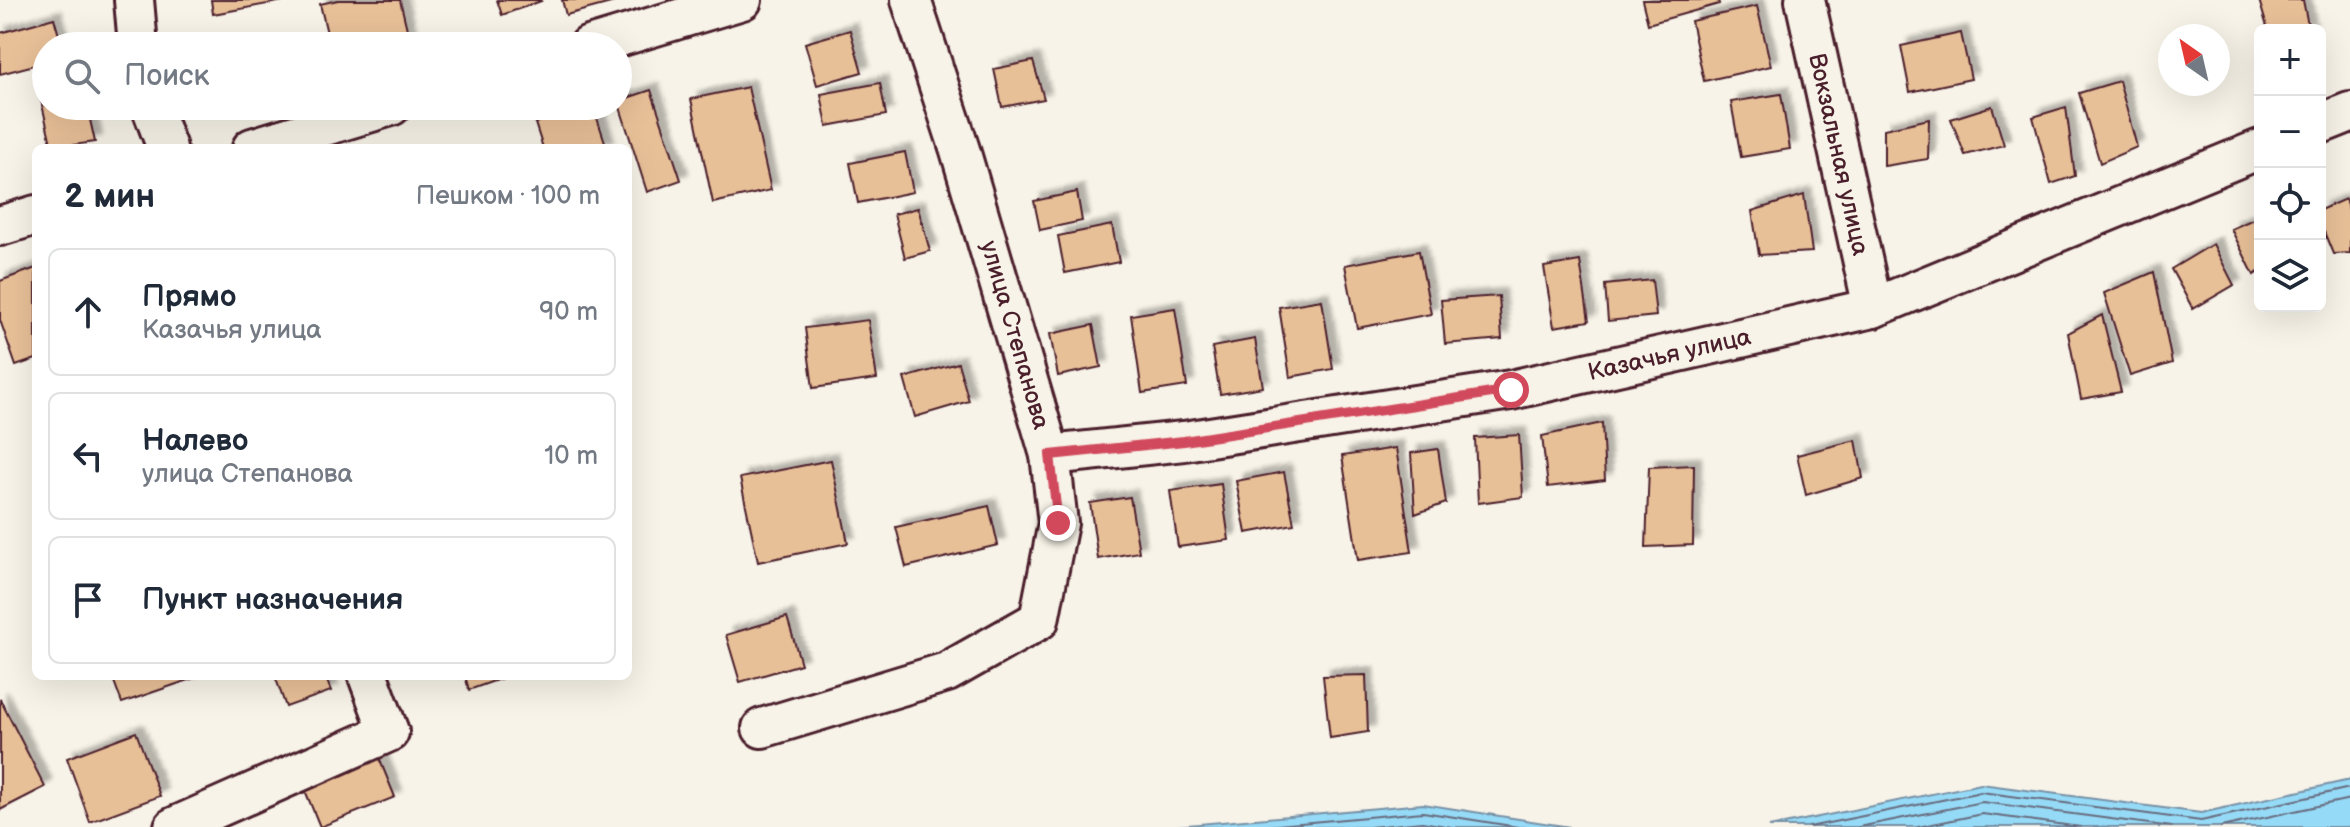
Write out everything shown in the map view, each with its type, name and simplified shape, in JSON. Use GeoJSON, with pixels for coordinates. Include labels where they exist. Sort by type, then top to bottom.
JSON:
{"type":"FeatureCollection","features":[{"type":"Feature","properties":{"kind":"street"},"geometry":{"type":"LineString","coordinates":[[134,0],[137,32]]}},
{"type":"Feature","properties":{"kind":"street"},"geometry":{"type":"LineString","coordinates":[[632,33],[742,0]]}},
{"type":"Feature","properties":{"kind":"street","name":"улица Степанова"},"geometry":{"type":"LineString","coordinates":[[762,728],[947,672],[1039,620],[1058,523],[1050,455],[960,150],[911,0]]}},
{"type":"Feature","properties":{"kind":"street","name":"Вокзальная улица"},"geometry":{"type":"LineString","coordinates":[[1805,0],[1873,308]]}},
{"type":"Feature","properties":{"kind":"street"},"geometry":{"type":"LineString","coordinates":[[2326,122],[2350,112]]}},
{"type":"Feature","properties":{"kind":"street"},"geometry":{"type":"LineString","coordinates":[[156,120],[165,144]]}},
{"type":"Feature","properties":{"kind":"street"},"geometry":{"type":"LineString","coordinates":[[265,144],[345,120]]}},
{"type":"Feature","properties":{"kind":"street","name":"Казачья улица"},"geometry":{"type":"LineString","coordinates":[[1050,455],[1184,441],[1511,390],[1873,308],[2254,151]]}},
{"type":"Feature","properties":{"kind":"street"},"geometry":{"type":"LineString","coordinates":[[0,226],[32,216]]}},
{"type":"Feature","properties":{"kind":"street"},"geometry":{"type":"LineString","coordinates":[[174,827],[389,732],[370,680]]}},
{"type":"Feature","properties":{"kind":"water"},"geometry":{"type":"Polygon","coordinates":[[[2350,780],[2350,827],[1769,827],[1981,784],[2201,813],[2350,780]]]}},
{"type":"Feature","properties":{"kind":"water"},"geometry":{"type":"Polygon","coordinates":[[[1423,804],[1570,827],[1165,827],[1423,804]]]}},
{"type":"Feature","properties":{"kind":"building"},"geometry":{"type":"Polygon","coordinates":[[[211,0],[284,0],[284,1],[213,14],[211,0]]]}},
{"type":"Feature","properties":{"kind":"building"},"geometry":{"type":"Polygon","coordinates":[[[338,0],[400,0],[408,32],[327,32],[320,4],[338,0]]]}},
{"type":"Feature","properties":{"kind":"building"},"geometry":{"type":"Polygon","coordinates":[[[497,0],[540,0],[541,1],[502,15],[497,0]]]}},
{"type":"Feature","properties":{"kind":"building"},"geometry":{"type":"Polygon","coordinates":[[[562,0],[622,0],[566,15],[562,0]]]}},
{"type":"Feature","properties":{"kind":"building"},"geometry":{"type":"Polygon","coordinates":[[[1642,0],[1718,0],[1719,4],[1648,24],[1642,0]]]}},
{"type":"Feature","properties":{"kind":"building"},"geometry":{"type":"Polygon","coordinates":[[[2259,0],[2303,0],[2308,24],[2266,24],[2259,0]]]}},
{"type":"Feature","properties":{"kind":"building"},"geometry":{"type":"Polygon","coordinates":[[[1757,6],[1771,66],[1704,81],[1691,21],[1757,6]]]}},
{"type":"Feature","properties":{"kind":"building"},"geometry":{"type":"Polygon","coordinates":[[[54,18],[58,32],[32,32],[32,66],[0,74],[0,33],[54,18]]]}},
{"type":"Feature","properties":{"kind":"building"},"geometry":{"type":"Polygon","coordinates":[[[850,30],[862,72],[817,85],[805,43],[850,30]]]}},
{"type":"Feature","properties":{"kind":"building"},"geometry":{"type":"Polygon","coordinates":[[[1961,33],[1971,79],[1910,92],[1901,46],[1961,33]]]}},
{"type":"Feature","properties":{"kind":"building"},"geometry":{"type":"Polygon","coordinates":[[[1033,61],[1044,99],[1002,107],[994,69],[1033,61]]]}},
{"type":"Feature","properties":{"kind":"building"},"geometry":{"type":"Polygon","coordinates":[[[2119,81],[2137,147],[2100,163],[2079,93],[2119,81]]]}},
{"type":"Feature","properties":{"kind":"building"},"geometry":{"type":"Polygon","coordinates":[[[880,83],[886,115],[827,126],[821,94],[880,83]]]}},
{"type":"Feature","properties":{"kind":"building"},"geometry":{"type":"Polygon","coordinates":[[[748,87],[771,190],[713,203],[691,99],[748,87]]]}},
{"type":"Feature","properties":{"kind":"building"},"geometry":{"type":"Polygon","coordinates":[[[651,90],[681,180],[647,192],[624,120],[632,120],[632,96],[651,90]]]}},
{"type":"Feature","properties":{"kind":"building"},"geometry":{"type":"Polygon","coordinates":[[[1781,94],[1790,149],[1741,157],[1731,102],[1781,94]]]}},
{"type":"Feature","properties":{"kind":"building"},"geometry":{"type":"Polygon","coordinates":[[[1992,106],[2004,145],[1965,155],[1951,119],[1992,106]]]}},
{"type":"Feature","properties":{"kind":"building"},"geometry":{"type":"Polygon","coordinates":[[[2066,107],[2075,176],[2051,184],[2033,117],[2066,107]]]}},
{"type":"Feature","properties":{"kind":"building"},"geometry":{"type":"Polygon","coordinates":[[[1929,119],[1928,159],[1884,166],[1884,129],[1929,119]]]}},
{"type":"Feature","properties":{"kind":"building"},"geometry":{"type":"Polygon","coordinates":[[[46,120],[90,120],[95,142],[51,144],[46,120]]]}},
{"type":"Feature","properties":{"kind":"building"},"geometry":{"type":"Polygon","coordinates":[[[544,120],[598,120],[606,144],[542,144],[535,123],[544,120]]]}},
{"type":"Feature","properties":{"kind":"building"},"geometry":{"type":"Polygon","coordinates":[[[905,152],[913,192],[858,203],[850,163],[905,152]]]}},
{"type":"Feature","properties":{"kind":"building"},"geometry":{"type":"Polygon","coordinates":[[[1077,192],[1082,221],[1040,230],[1034,201],[1077,192]]]}},
{"type":"Feature","properties":{"kind":"building"},"geometry":{"type":"Polygon","coordinates":[[[1804,195],[1812,252],[1759,255],[1752,211],[1804,195]]]}},
{"type":"Feature","properties":{"kind":"building"},"geometry":{"type":"Polygon","coordinates":[[[2345,199],[2350,213],[2350,253],[2333,254],[2326,237],[2326,207],[2345,199]]]}},
{"type":"Feature","properties":{"kind":"building"},"geometry":{"type":"Polygon","coordinates":[[[918,208],[930,251],[905,258],[894,214],[918,208]]]}},
{"type":"Feature","properties":{"kind":"building"},"geometry":{"type":"Polygon","coordinates":[[[2254,219],[2254,275],[2231,229],[2254,219]]]}},
{"type":"Feature","properties":{"kind":"building"},"geometry":{"type":"Polygon","coordinates":[[[1112,225],[1119,262],[1065,273],[1058,236],[1112,225]]]}},
{"type":"Feature","properties":{"kind":"building"},"geometry":{"type":"Polygon","coordinates":[[[2213,244],[2234,285],[2193,309],[2171,269],[2213,244]]]}},
{"type":"Feature","properties":{"kind":"building"},"geometry":{"type":"Polygon","coordinates":[[[1419,251],[1431,314],[1357,328],[1345,265],[1419,251]]]}},
{"type":"Feature","properties":{"kind":"building"},"geometry":{"type":"Polygon","coordinates":[[[1580,261],[1589,321],[1554,327],[1544,267],[1580,261]]]}},
{"type":"Feature","properties":{"kind":"building"},"geometry":{"type":"Polygon","coordinates":[[[32,269],[32,360],[16,366],[0,320],[0,281],[32,269]]]}},
{"type":"Feature","properties":{"kind":"building"},"geometry":{"type":"Polygon","coordinates":[[[2154,272],[2172,363],[2130,376],[2104,293],[2154,272]]]}},
{"type":"Feature","properties":{"kind":"building"},"geometry":{"type":"Polygon","coordinates":[[[1652,280],[1656,316],[1608,321],[1605,285],[1652,280]]]}},
{"type":"Feature","properties":{"kind":"building"},"geometry":{"type":"Polygon","coordinates":[[[1499,296],[1502,339],[1445,344],[1441,300],[1499,296]]]}},
{"type":"Feature","properties":{"kind":"building"},"geometry":{"type":"Polygon","coordinates":[[[1322,300],[1333,369],[1290,377],[1279,307],[1322,300]]]}},
{"type":"Feature","properties":{"kind":"building"},"geometry":{"type":"Polygon","coordinates":[[[1175,308],[1187,386],[1142,393],[1131,315],[1175,308]]]}},
{"type":"Feature","properties":{"kind":"building"},"geometry":{"type":"Polygon","coordinates":[[[2102,315],[2121,392],[2081,399],[2068,333],[2102,315]]]}},
{"type":"Feature","properties":{"kind":"building"},"geometry":{"type":"Polygon","coordinates":[[[868,320],[877,379],[813,388],[805,328],[868,320]]]}},
{"type":"Feature","properties":{"kind":"building"},"geometry":{"type":"Polygon","coordinates":[[[1093,325],[1101,367],[1058,376],[1050,334],[1093,325]]]}},
{"type":"Feature","properties":{"kind":"building"},"geometry":{"type":"Polygon","coordinates":[[[1255,339],[1263,387],[1220,394],[1212,347],[1255,339]]]}},
{"type":"Feature","properties":{"kind":"building"},"geometry":{"type":"Polygon","coordinates":[[[958,363],[969,401],[915,417],[904,378],[958,363]]]}},
{"type":"Feature","properties":{"kind":"building"},"geometry":{"type":"Polygon","coordinates":[[[1602,423],[1605,480],[1548,487],[1542,436],[1602,423]]]}},
{"type":"Feature","properties":{"kind":"building"},"geometry":{"type":"Polygon","coordinates":[[[1519,435],[1523,497],[1478,503],[1475,438],[1519,435]]]}},
{"type":"Feature","properties":{"kind":"building"},"geometry":{"type":"Polygon","coordinates":[[[1856,440],[1863,478],[1806,495],[1797,455],[1856,440]]]}},
{"type":"Feature","properties":{"kind":"building"},"geometry":{"type":"Polygon","coordinates":[[[1396,448],[1412,552],[1358,560],[1342,456],[1396,448]]]}},
{"type":"Feature","properties":{"kind":"building"},"geometry":{"type":"Polygon","coordinates":[[[1438,449],[1446,503],[1415,514],[1411,453],[1438,449]]]}},
{"type":"Feature","properties":{"kind":"building"},"geometry":{"type":"Polygon","coordinates":[[[831,460],[848,543],[758,562],[740,478],[831,460]]]}},
{"type":"Feature","properties":{"kind":"building"},"geometry":{"type":"Polygon","coordinates":[[[1694,465],[1693,545],[1646,547],[1649,467],[1694,465]]]}},
{"type":"Feature","properties":{"kind":"building"},"geometry":{"type":"Polygon","coordinates":[[[1284,472],[1294,524],[1246,533],[1236,481],[1284,472]]]}},
{"type":"Feature","properties":{"kind":"building"},"geometry":{"type":"Polygon","coordinates":[[[1221,484],[1229,540],[1178,547],[1170,491],[1221,484]]]}},
{"type":"Feature","properties":{"kind":"building"},"geometry":{"type":"Polygon","coordinates":[[[1130,497],[1139,552],[1098,559],[1090,503],[1130,497]]]}},
{"type":"Feature","properties":{"kind":"building"},"geometry":{"type":"Polygon","coordinates":[[[989,506],[998,545],[906,567],[896,527],[989,506]]]}},
{"type":"Feature","properties":{"kind":"building"},"geometry":{"type":"Polygon","coordinates":[[[787,617],[801,664],[740,682],[726,635],[787,617]]]}},
{"type":"Feature","properties":{"kind":"building"},"geometry":{"type":"Polygon","coordinates":[[[1366,675],[1368,732],[1330,738],[1323,676],[1366,675]]]}},
{"type":"Feature","properties":{"kind":"building"},"geometry":{"type":"Polygon","coordinates":[[[113,680],[188,680],[122,703],[113,680]]]}},
{"type":"Feature","properties":{"kind":"building"},"geometry":{"type":"Polygon","coordinates":[[[276,680],[327,680],[331,691],[286,707],[276,680]]]}},
{"type":"Feature","properties":{"kind":"building"},"geometry":{"type":"Polygon","coordinates":[[[466,680],[497,680],[469,690],[466,680]]]}},
{"type":"Feature","properties":{"kind":"building"},"geometry":{"type":"Polygon","coordinates":[[[0,699],[45,787],[0,810],[0,699]]]}},
{"type":"Feature","properties":{"kind":"building"},"geometry":{"type":"Polygon","coordinates":[[[136,732],[160,796],[90,822],[67,758],[136,732]]]}},
{"type":"Feature","properties":{"kind":"building"},"geometry":{"type":"Polygon","coordinates":[[[377,753],[395,797],[320,827],[302,783],[377,753]]]}},
{"type":"Feature","properties":{"kind":"route"},"geometry":{"type":"LineString","coordinates":[[1058,523],[1050,455],[1184,441],[1511,390]]}}]}
